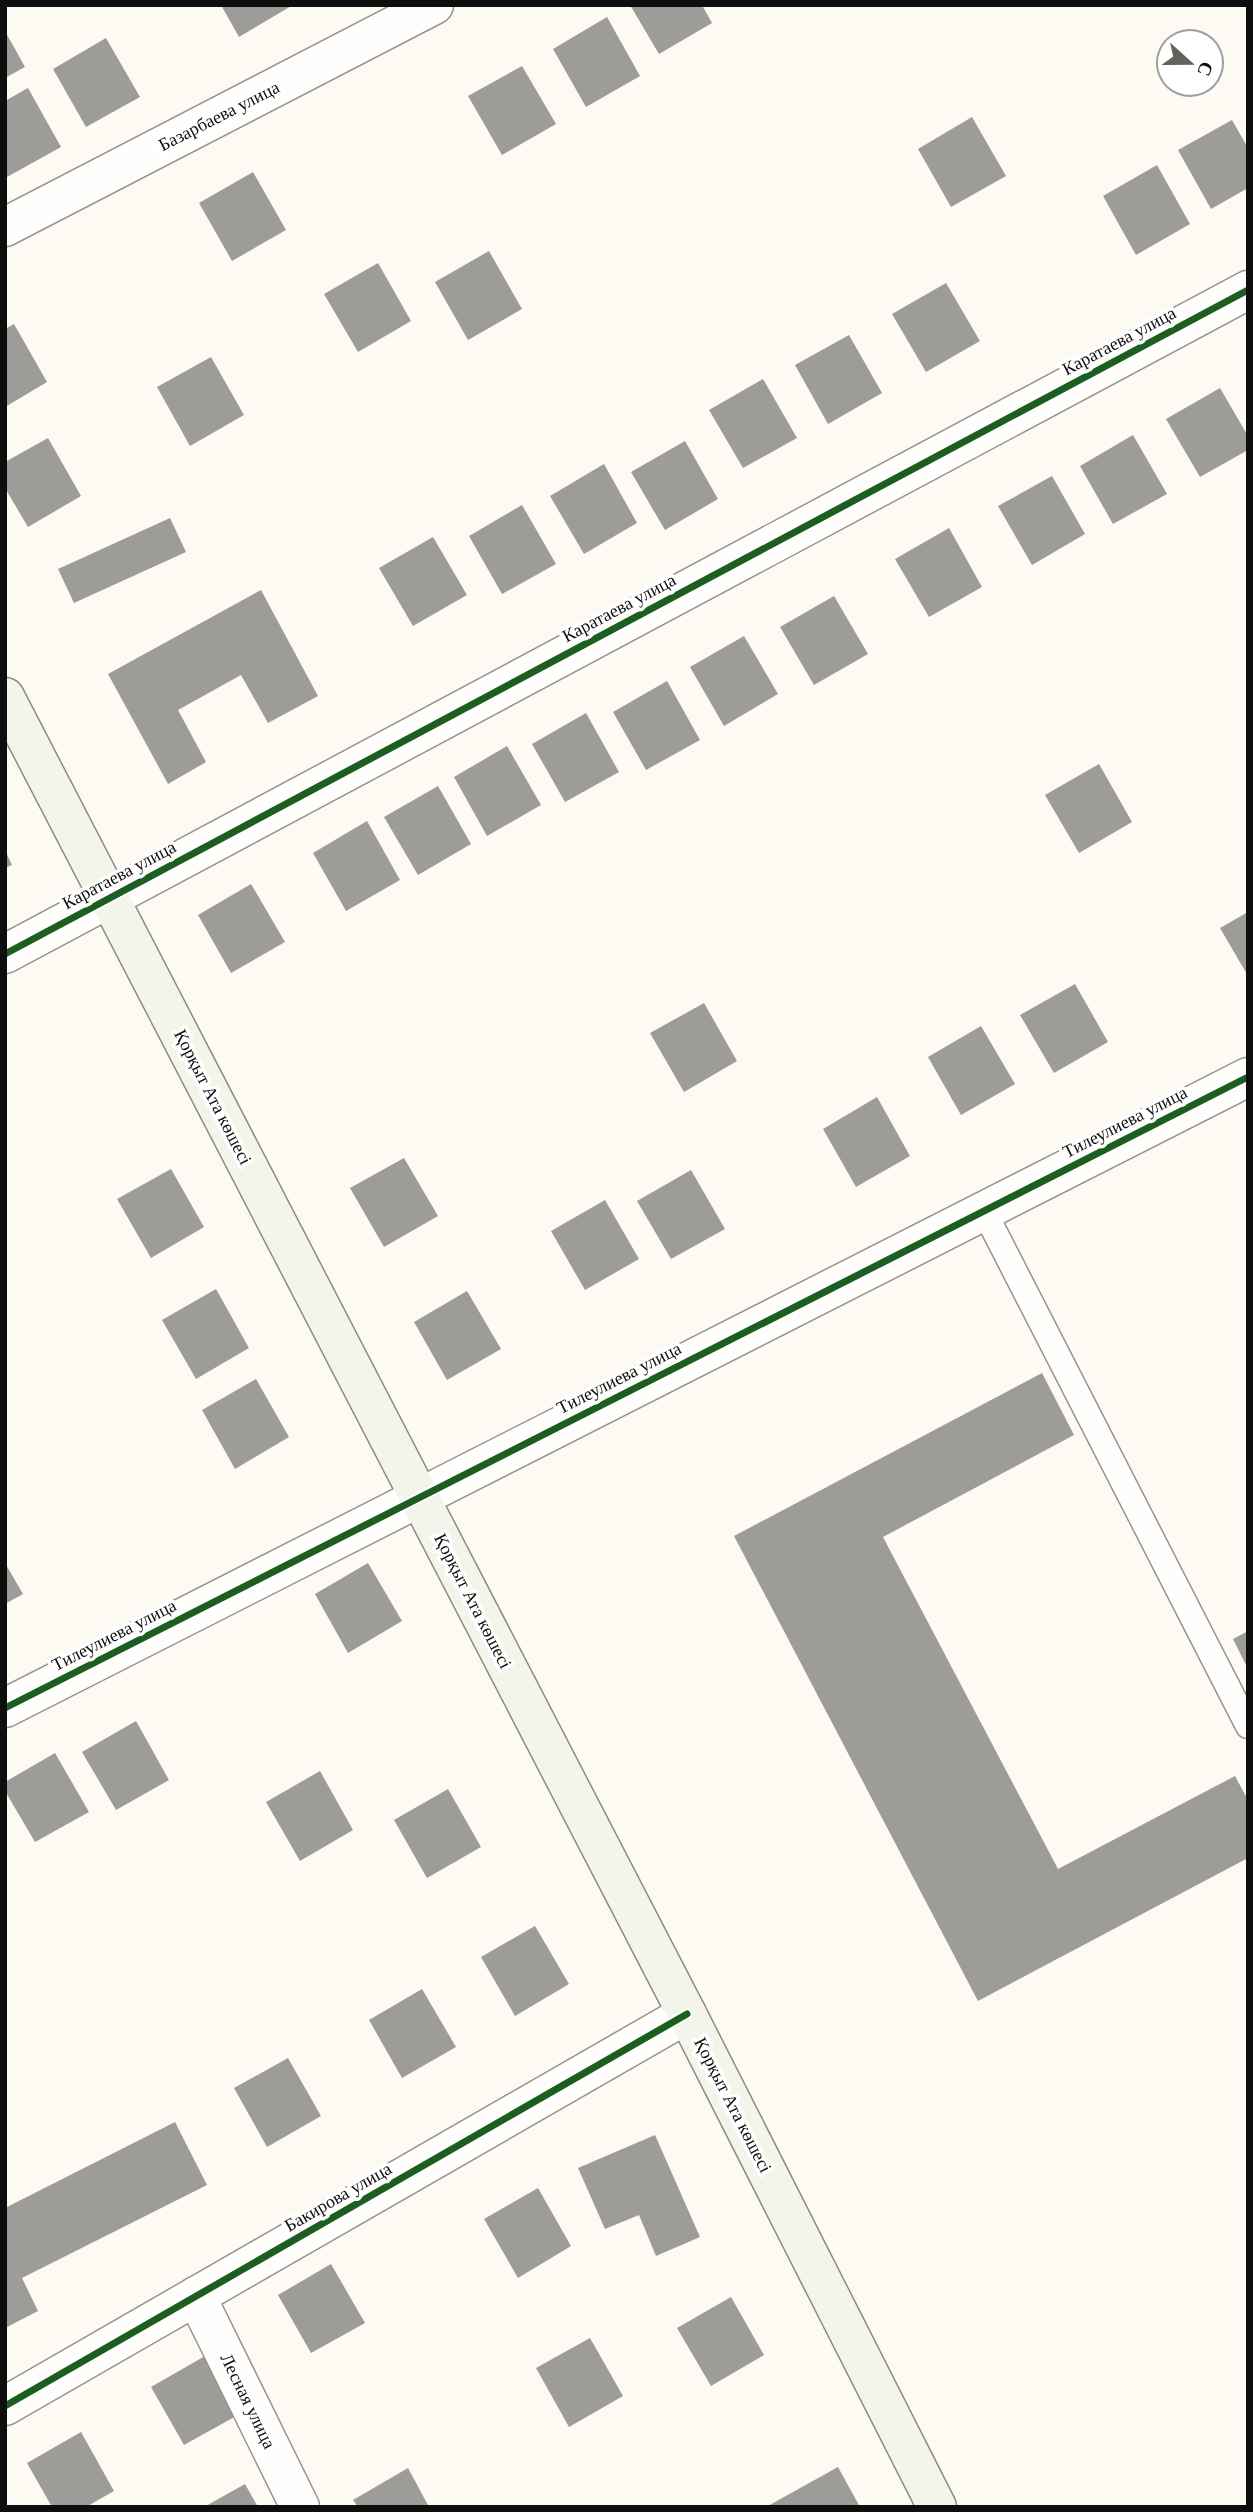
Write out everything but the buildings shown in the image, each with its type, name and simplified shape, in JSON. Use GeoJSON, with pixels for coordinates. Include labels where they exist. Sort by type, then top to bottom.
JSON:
{"type":"FeatureCollection","features":[{"type":"Feature","properties":{"kind":"main road","name":"Қорқыт Ата көшесі"},"geometry":{"type":"LineString","coordinates":[[5,697],[687,2014],[937,2507]]}},
{"type":"Feature","properties":{"kind":"street","name":"Базарбаева улица"},"geometry":{"type":"LineString","coordinates":[[5,227],[434,5]]}},
{"type":"Feature","properties":{"kind":"street","name":"Каратаева улица"},"geometry":{"type":"LineString","coordinates":[[5,954],[1248,290]]}},
{"type":"Feature","properties":{"kind":"street","name":"Тилеулиева улица"},"geometry":{"type":"LineString","coordinates":[[5,1707],[1248,1077]]}},
{"type":"Feature","properties":{"kind":"street","name":"Бакирова улица"},"geometry":{"type":"LineString","coordinates":[[5,2406],[687,2014]]}},
{"type":"Feature","properties":{"kind":"street","name":"Лесная улица"},"geometry":{"type":"LineString","coordinates":[[196,2296],[300,2507]]}},
{"type":"Feature","properties":{"kind":"lane"},"geometry":{"type":"LineString","coordinates":[[984,1211],[1248,1726]]}},
{"type":"Feature","properties":{"kind":"cycle path"},"geometry":{"type":"LineString","coordinates":[[5,954],[1248,290]]}},
{"type":"Feature","properties":{"kind":"cycle path"},"geometry":{"type":"LineString","coordinates":[[5,1708],[1248,1077]]}},
{"type":"Feature","properties":{"kind":"cycle path"},"geometry":{"type":"LineString","coordinates":[[5,2406],[687,2014]]}}]}
